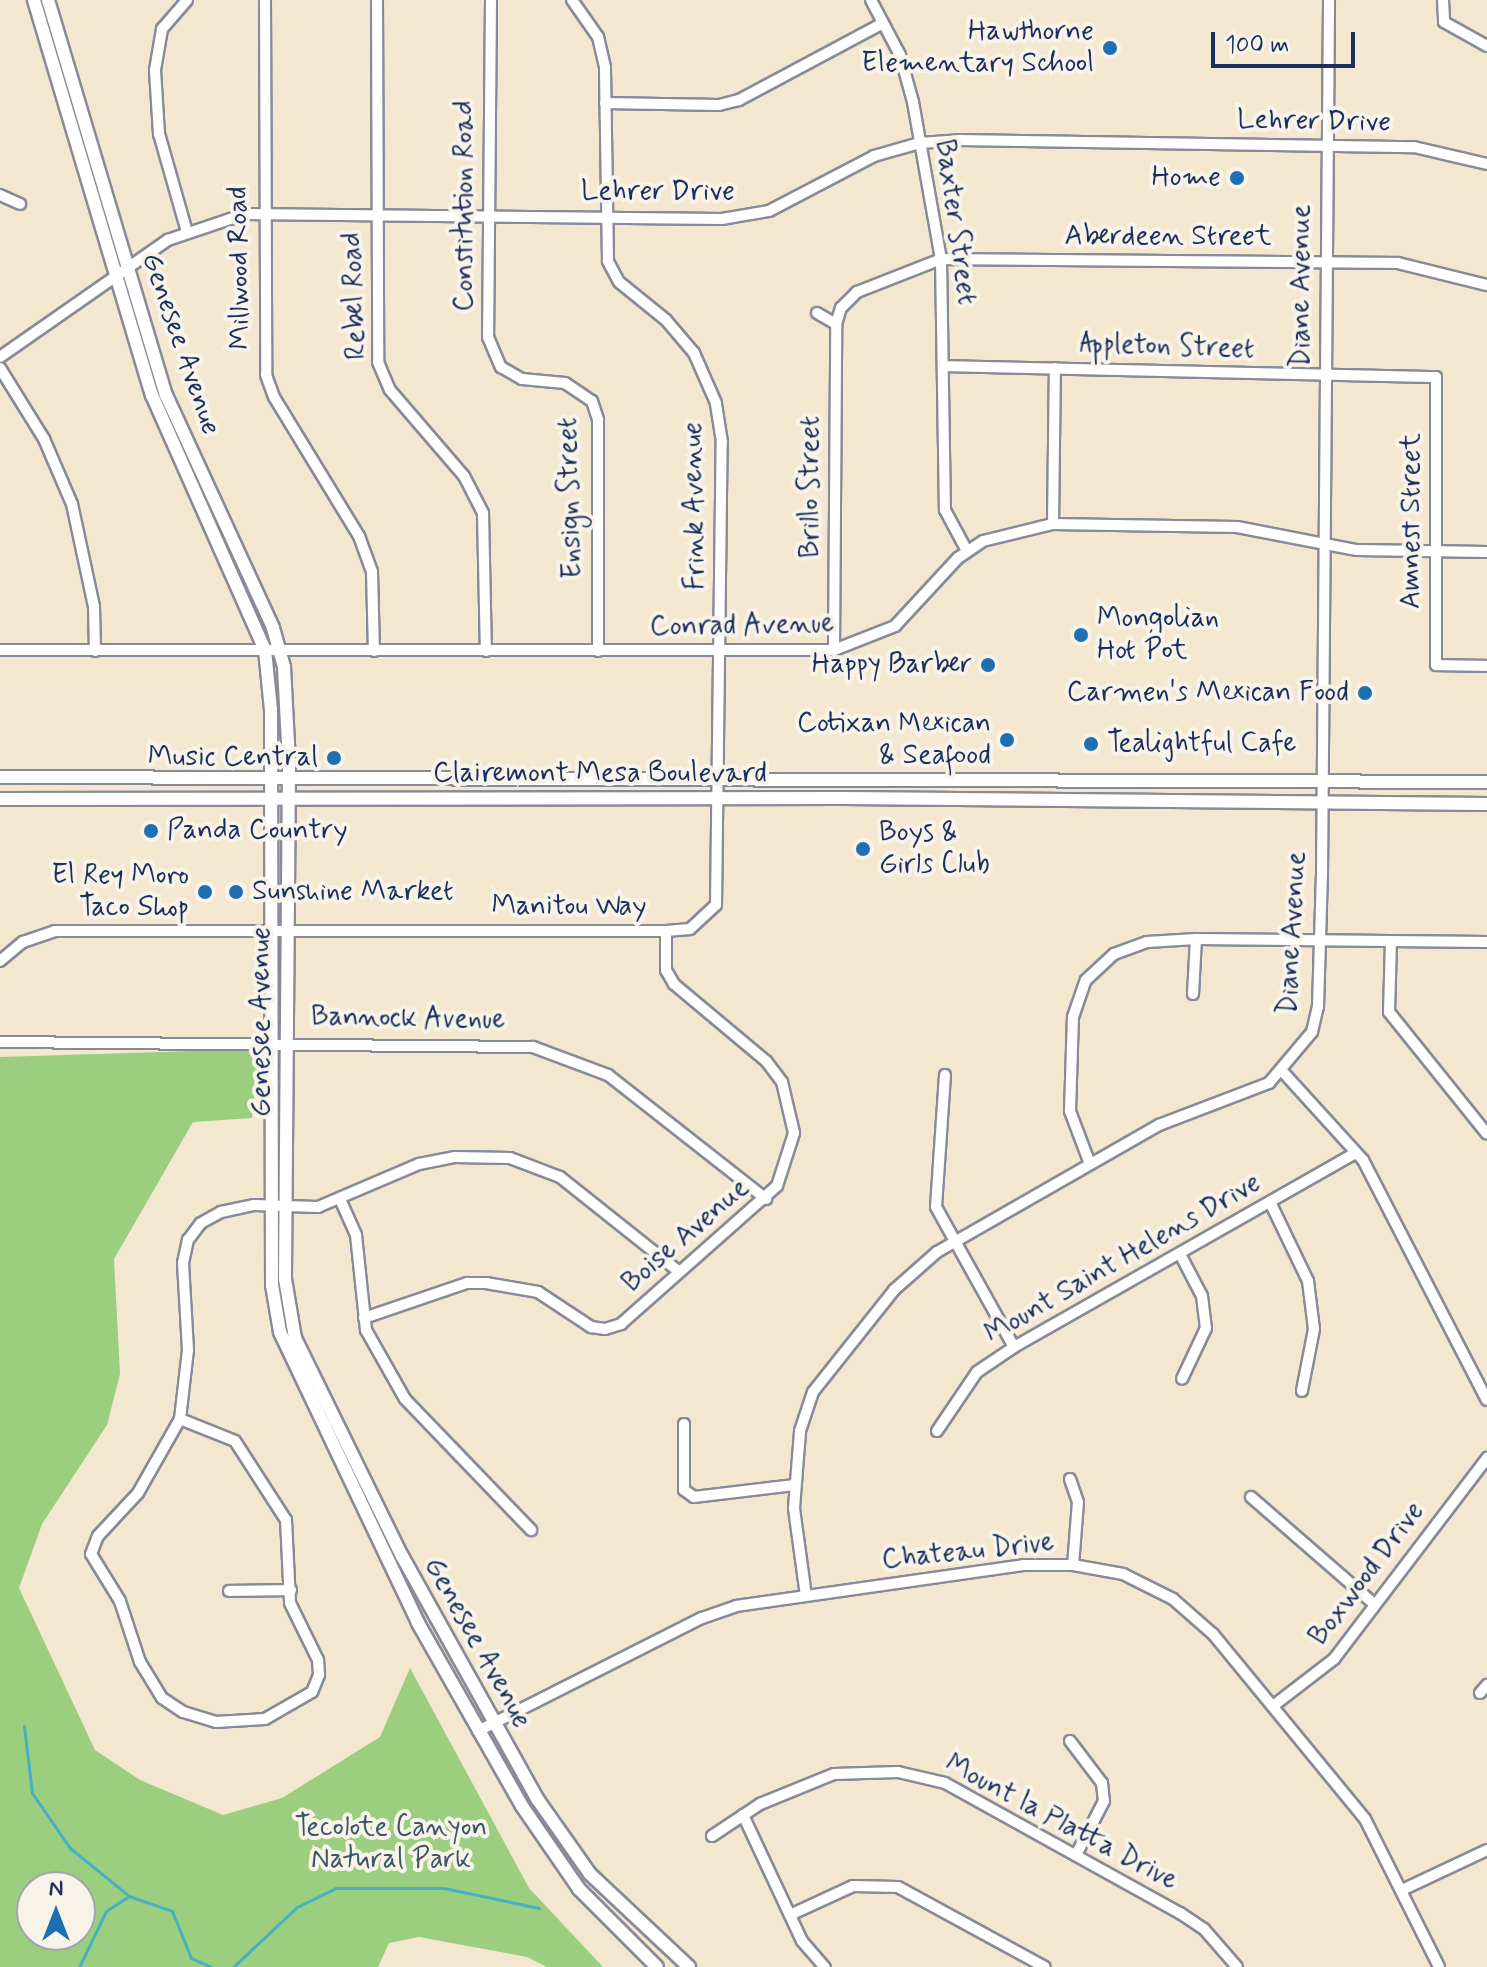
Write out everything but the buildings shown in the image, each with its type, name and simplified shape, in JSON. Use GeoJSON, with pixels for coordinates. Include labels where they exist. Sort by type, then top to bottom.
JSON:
{"type":"FeatureCollection","features":[{"type":"Feature","properties":{"kind":"main road","name":"Genesee Avenue"},"geometry":{"type":"LineString","coordinates":[[34,0],[114,276],[167,433],[265,650],[271,776],[273,1295],[288,1358],[418,1623],[478,1731],[579,1889],[657,1967]]}},
{"type":"Feature","properties":{"kind":"main road","name":"Genesee Avenue"},"geometry":{"type":"LineString","coordinates":[[48,0],[166,395],[280,650],[289,777],[286,931],[287,1293],[301,1355],[416,1582],[538,1800],[590,1874],[689,1967]]}},
{"type":"Feature","properties":{"kind":"main road","name":"Clairemont Mesa Boulevard"},"geometry":{"type":"LineString","coordinates":[[0,777],[1487,782]]}},
{"type":"Feature","properties":{"kind":"main road","name":"Clairemont Mesa Boulevard"},"geometry":{"type":"LineString","coordinates":[[0,799],[721,798],[1487,804]]}},
{"type":"Feature","properties":{"kind":"street"},"geometry":{"type":"LineString","coordinates":[[187,0],[162,29],[155,70],[159,134],[187,232]]}},
{"type":"Feature","properties":{"kind":"street","name":"Millwood Road"},"geometry":{"type":"LineString","coordinates":[[265,0],[262,212],[266,375],[364,547],[372,571],[374,651]]}},
{"type":"Feature","properties":{"kind":"street","name":"Rebel Road"},"geometry":{"type":"LineString","coordinates":[[377,0],[378,362],[390,390],[464,476],[483,513],[486,651]]}},
{"type":"Feature","properties":{"kind":"street","name":"Constitution Road"},"geometry":{"type":"LineString","coordinates":[[491,0],[488,215],[492,352],[501,367],[522,379],[541,381]]}},
{"type":"Feature","properties":{"kind":"street","name":"Frink Avenue"},"geometry":{"type":"LineString","coordinates":[[572,0],[598,37],[605,103],[604,216],[608,261],[619,282],[666,320],[694,353],[716,403],[722,442],[721,798],[716,905],[690,929],[666,931]]}},
{"type":"Feature","properties":{"kind":"street","name":"Baxter Street"},"geometry":{"type":"LineString","coordinates":[[871,0],[900,55],[941,259],[945,510],[967,551]]}},
{"type":"Feature","properties":{"kind":"street","name":"Diane Avenue"},"geometry":{"type":"LineString","coordinates":[[806,1596],[794,1485],[800,1431],[813,1392],[894,1290],[937,1252],[1159,1125],[1253,1091],[1283,1072],[1312,1032],[1318,1007],[1323,780],[1329,0]]}},
{"type":"Feature","properties":{"kind":"street"},"geometry":{"type":"LineString","coordinates":[[1443,0],[1444,22],[1487,46]]}},
{"type":"Feature","properties":{"kind":"street"},"geometry":{"type":"LineString","coordinates":[[605,103],[729,102],[883,23]]}},
{"type":"Feature","properties":{"kind":"street","name":"Lehrer Drive"},"geometry":{"type":"LineString","coordinates":[[114,276],[187,232],[262,212],[751,216],[874,156],[920,143],[1414,147],[1487,164]]}},
{"type":"Feature","properties":{"kind":"street"},"geometry":{"type":"LineString","coordinates":[[0,195],[20,204]]}},
{"type":"Feature","properties":{"kind":"street"},"geometry":{"type":"LineString","coordinates":[[817,313],[836,324],[841,308],[857,292],[941,259]]}},
{"type":"Feature","properties":{"kind":"street","name":"Aberdeen Street"},"geometry":{"type":"LineString","coordinates":[[941,259],[1327,262],[1420,266],[1487,285]]}},
{"type":"Feature","properties":{"kind":"street"},"geometry":{"type":"LineString","coordinates":[[0,357],[114,276]]}},
{"type":"Feature","properties":{"kind":"street","name":"Brillo Street"},"geometry":{"type":"LineString","coordinates":[[834,650],[836,324]]}},
{"type":"Feature","properties":{"kind":"street","name":"Appleton Street"},"geometry":{"type":"LineString","coordinates":[[945,366],[1436,377]]}},
{"type":"Feature","properties":{"kind":"street"},"geometry":{"type":"LineString","coordinates":[[0,368],[44,439],[72,504],[94,607],[95,651]]}},
{"type":"Feature","properties":{"kind":"street"},"geometry":{"type":"LineString","coordinates":[[1053,524],[1055,368]]}},
{"type":"Feature","properties":{"kind":"street","name":"Amnest Street"},"geometry":{"type":"LineString","coordinates":[[1436,377],[1436,665],[1487,666]]}},
{"type":"Feature","properties":{"kind":"street","name":"Ensign Street"},"geometry":{"type":"LineString","coordinates":[[541,381],[580,389],[592,401],[598,420],[598,651]]}},
{"type":"Feature","properties":{"kind":"street","name":"Conrad Avenue"},"geometry":{"type":"LineString","coordinates":[[0,650],[834,650],[895,626],[967,551],[1002,533],[1053,524],[1237,527],[1324,544],[1437,552],[1487,552]]}},
{"type":"Feature","properties":{"kind":"street","name":"Manitou Way"},"geometry":{"type":"LineString","coordinates":[[0,961],[23,942],[55,931],[666,931]]}},
{"type":"Feature","properties":{"kind":"street","name":"Boise Avenue"},"geometry":{"type":"LineString","coordinates":[[364,1318],[467,1283],[486,1283],[538,1292],[591,1327],[605,1329],[621,1324],[678,1271],[766,1199],[783,1177],[794,1133],[782,1082],[766,1061],[674,984],[666,970],[666,931]]}},
{"type":"Feature","properties":{"kind":"street"},"geometry":{"type":"LineString","coordinates":[[1193,994],[1196,939]]}},
{"type":"Feature","properties":{"kind":"street"},"geometry":{"type":"LineString","coordinates":[[1090,1164],[1070,1111],[1073,1017],[1086,980],[1114,954],[1147,942],[1196,939],[1487,942]]}},
{"type":"Feature","properties":{"kind":"street"},"geometry":{"type":"LineString","coordinates":[[1391,941],[1389,1012],[1487,1134]]}},
{"type":"Feature","properties":{"kind":"street","name":"Bannock Avenue"},"geometry":{"type":"LineString","coordinates":[[0,1042],[506,1043],[577,1059],[608,1075],[766,1199]]}},
{"type":"Feature","properties":{"kind":"street"},"geometry":{"type":"LineString","coordinates":[[1283,1072],[1356,1153],[1487,1400]]}},
{"type":"Feature","properties":{"kind":"street"},"geometry":{"type":"LineString","coordinates":[[945,1075],[934,1181],[936,1207],[1014,1347]]}},
{"type":"Feature","properties":{"kind":"street","name":"Mount Saint Helens Drive"},"geometry":{"type":"LineString","coordinates":[[937,1431],[977,1372],[1014,1347],[1356,1153]]}},
{"type":"Feature","properties":{"kind":"street"},"geometry":{"type":"LineString","coordinates":[[180,1419],[223,1433],[248,1455],[286,1520],[294,1617],[318,1660],[319,1675],[312,1692],[265,1719],[216,1722],[183,1712],[162,1698],[140,1662],[129,1622],[91,1554],[98,1536],[138,1493],[180,1419],[187,1387],[183,1263],[188,1240],[201,1223],[221,1212],[271,1204],[318,1207],[419,1164],[477,1155],[510,1158],[560,1177],[678,1271]]}},
{"type":"Feature","properties":{"kind":"street"},"geometry":{"type":"LineString","coordinates":[[340,1199],[356,1235],[364,1318],[405,1399],[531,1530]]}},
{"type":"Feature","properties":{"kind":"street"},"geometry":{"type":"LineString","coordinates":[[1270,1202],[1308,1281],[1314,1329],[1302,1391]]}},
{"type":"Feature","properties":{"kind":"street"},"geometry":{"type":"LineString","coordinates":[[1180,1254],[1202,1296],[1206,1328],[1182,1379]]}},
{"type":"Feature","properties":{"kind":"street"},"geometry":{"type":"LineString","coordinates":[[684,1424],[684,1490],[694,1497],[794,1485]]}},
{"type":"Feature","properties":{"kind":"street","name":"Boxwood Drive"},"geometry":{"type":"LineString","coordinates":[[1273,1706],[1334,1659],[1373,1603],[1487,1458]]}},
{"type":"Feature","properties":{"kind":"street"},"geometry":{"type":"LineString","coordinates":[[1070,1479],[1078,1502],[1073,1565]]}},
{"type":"Feature","properties":{"kind":"street"},"geometry":{"type":"LineString","coordinates":[[1251,1497],[1373,1603]]}},
{"type":"Feature","properties":{"kind":"street","name":"Chateau Drive"},"geometry":{"type":"LineString","coordinates":[[478,1731],[702,1618],[736,1606],[1023,1565],[1073,1565],[1123,1574],[1173,1599],[1213,1634],[1365,1819],[1439,1967]]}},
{"type":"Feature","properties":{"kind":"street"},"geometry":{"type":"LineString","coordinates":[[229,1591],[291,1590]]}},
{"type":"Feature","properties":{"kind":"street"},"geometry":{"type":"LineString","coordinates":[[1070,1741],[1102,1783],[1104,1801],[1076,1855]]}},
{"type":"Feature","properties":{"kind":"street","name":"Mount la Platta Drive"},"geometry":{"type":"LineString","coordinates":[[712,1836],[743,1815],[834,1774],[898,1772],[945,1783],[1204,1929],[1237,1967]]}},
{"type":"Feature","properties":{"kind":"street"},"geometry":{"type":"LineString","coordinates":[[743,1815],[802,1941],[825,1967]]}},
{"type":"Feature","properties":{"kind":"street"},"geometry":{"type":"LineString","coordinates":[[1402,1890],[1487,1850]]}},
{"type":"Feature","properties":{"kind":"street"},"geometry":{"type":"LineString","coordinates":[[790,1915],[853,1886],[898,1887],[1045,1967]]}},
{"type":"Feature","properties":{"kind":"green space","name":"Tecolote Canyon Natural Park"},"geometry":{"type":"Polygon","coordinates":[[[260,1049],[252,1118],[193,1122],[114,1259],[120,1374],[107,1425],[42,1524],[19,1588],[95,1750],[140,1780],[223,1815],[282,1798],[380,1737],[410,1668],[529,1888],[603,1967],[547,1967],[527,1957],[419,1937],[389,1943],[378,1967],[0,1967],[0,1057],[260,1049]]]}},
{"type":"Feature","properties":{"kind":"waterway"},"geometry":{"type":"LineString","coordinates":[[24,1726],[32,1793],[70,1848],[129,1896]]}},
{"type":"Feature","properties":{"kind":"waterway"},"geometry":{"type":"LineString","coordinates":[[233,1967],[297,1907],[336,1888],[444,1888],[539,1908]]}},
{"type":"Feature","properties":{"kind":"waterway"},"geometry":{"type":"LineString","coordinates":[[79,1967],[106,1911],[129,1896],[172,1911],[191,1958],[211,1967]]}},
{"type":"Feature","properties":{"kind":"place","name":"Hawthorne Elementary School"},"geometry":{"type":"Point","coordinates":[1110,48]}},
{"type":"Feature","properties":{"kind":"place","name":"Home"},"geometry":{"type":"Point","coordinates":[1237,178]}},
{"type":"Feature","properties":{"kind":"place","name":"Mongolian Hot Pot"},"geometry":{"type":"Point","coordinates":[1081,635]}},
{"type":"Feature","properties":{"kind":"place","name":"Happy Barber"},"geometry":{"type":"Point","coordinates":[988,665]}},
{"type":"Feature","properties":{"kind":"place","name":"Carmen's Mexican Food"},"geometry":{"type":"Point","coordinates":[1365,693]}},
{"type":"Feature","properties":{"kind":"place","name":"Cotixan Mexican & Seafood"},"geometry":{"type":"Point","coordinates":[1007,740]}},
{"type":"Feature","properties":{"kind":"place","name":"Tealightful Cafe"},"geometry":{"type":"Point","coordinates":[1091,744]}},
{"type":"Feature","properties":{"kind":"place","name":"Music Central"},"geometry":{"type":"Point","coordinates":[334,758]}},
{"type":"Feature","properties":{"kind":"place","name":"Panda Country"},"geometry":{"type":"Point","coordinates":[151,831]}},
{"type":"Feature","properties":{"kind":"place","name":"Boys & Girls Club"},"geometry":{"type":"Point","coordinates":[863,849]}},
{"type":"Feature","properties":{"kind":"place","name":"El Rey Moro Taco Shop"},"geometry":{"type":"Point","coordinates":[205,892]}},
{"type":"Feature","properties":{"kind":"place","name":"Sunshine Market"},"geometry":{"type":"Point","coordinates":[236,892]}}]}
